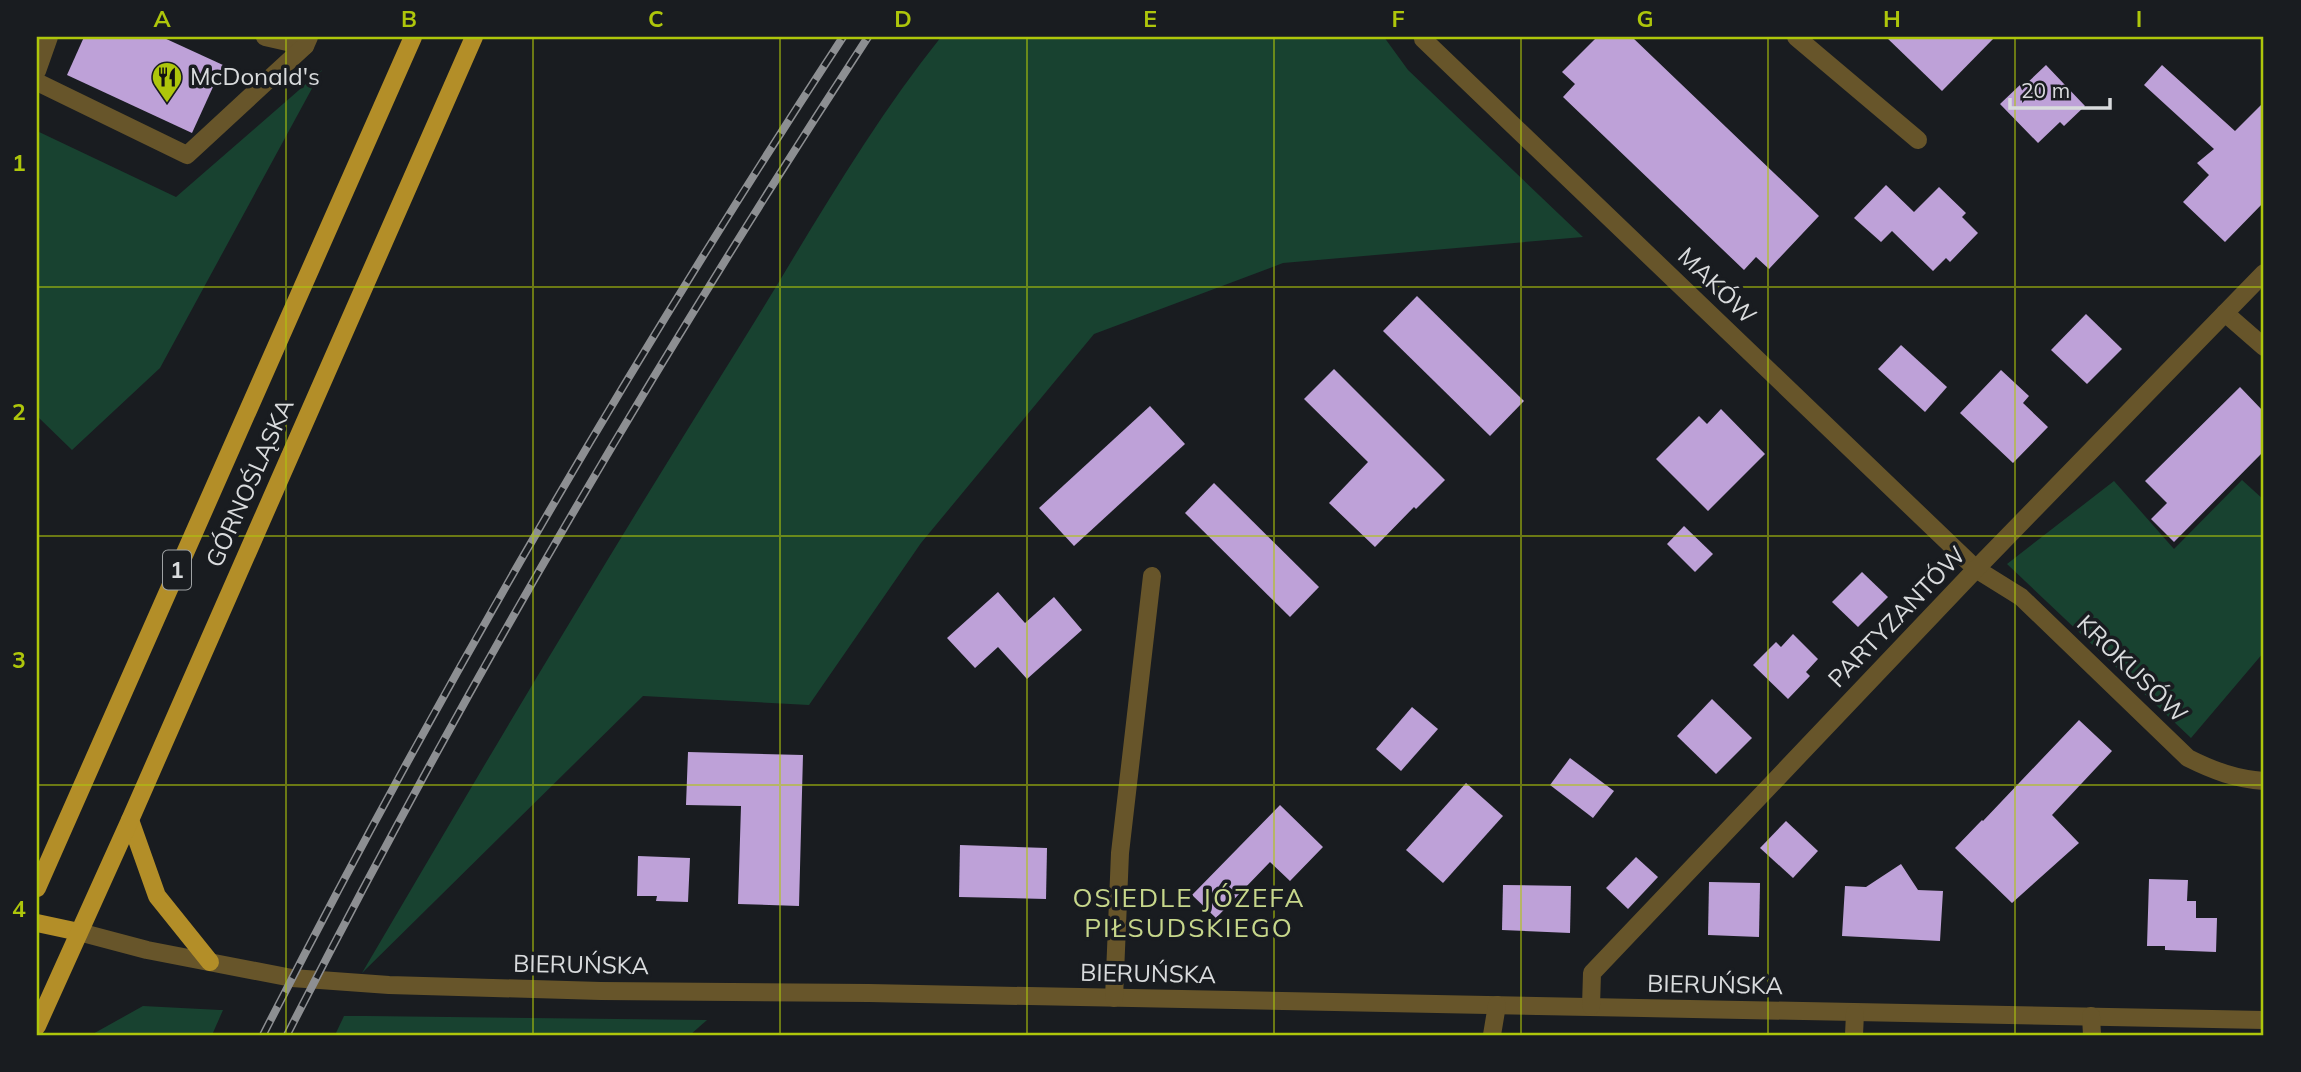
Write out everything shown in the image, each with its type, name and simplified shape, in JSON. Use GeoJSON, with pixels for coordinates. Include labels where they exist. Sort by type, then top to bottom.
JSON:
{"type":"FeatureCollection","features":[{"type":"Feature","properties":{"kind":"main road","name":"GÓRNOŚLĄSKA"},"geometry":{"type":"LineString","coordinates":[[37,888],[413,37]]}},
{"type":"Feature","properties":{"kind":"main road","name":"GÓRNOŚLĄSKA"},"geometry":{"type":"LineString","coordinates":[[37,1026],[474,37]]}},
{"type":"Feature","properties":{"kind":"main road"},"geometry":{"type":"LineString","coordinates":[[130,820],[157,896],[210,962]]}},
{"type":"Feature","properties":{"kind":"main road","name":"BIERUŃSKA"},"geometry":{"type":"LineString","coordinates":[[37,923],[79,932]]}},
{"type":"Feature","properties":{"kind":"street"},"geometry":{"type":"LineString","coordinates":[[37,71],[49,37]]}},
{"type":"Feature","properties":{"kind":"street"},"geometry":{"type":"LineString","coordinates":[[265,37],[307,41]]}},
{"type":"Feature","properties":{"kind":"street"},"geometry":{"type":"LineString","coordinates":[[1796,37],[1918,140]]}},
{"type":"Feature","properties":{"kind":"street","name":"MAKÓW"},"geometry":{"type":"LineString","coordinates":[[1423,39],[1976,569]]}},
{"type":"Feature","properties":{"kind":"street"},"geometry":{"type":"LineString","coordinates":[[37,82],[187,155],[307,41]]}},
{"type":"Feature","properties":{"kind":"street","name":"PARTYZANTÓW"},"geometry":{"type":"LineString","coordinates":[[1591,1006],[1592,973],[1976,569],[2264,273]]}},
{"type":"Feature","properties":{"kind":"street"},"geometry":{"type":"LineString","coordinates":[[2225,313],[2264,347]]}},
{"type":"Feature","properties":{"kind":"street","name":"KROKUSÓW"},"geometry":{"type":"LineString","coordinates":[[1976,569],[2021,597],[2188,758],[2216,772],[2264,781]]}},
{"type":"Feature","properties":{"kind":"street"},"geometry":{"type":"LineString","coordinates":[[1114,998],[1120,853],[1152,576]]}},
{"type":"Feature","properties":{"kind":"street","name":"BIERUŃSKA"},"geometry":{"type":"LineString","coordinates":[[79,932],[147,950],[292,978],[389,985],[2264,1020]]}},
{"type":"Feature","properties":{"kind":"street"},"geometry":{"type":"LineString","coordinates":[[1492,1035],[1497,1005]]}},
{"type":"Feature","properties":{"kind":"street"},"geometry":{"type":"LineString","coordinates":[[1854,1035],[1856,1013]]}},
{"type":"Feature","properties":{"kind":"street"},"geometry":{"type":"LineString","coordinates":[[2091,1016],[2092,1035]]}},
{"type":"Feature","properties":{"kind":"green space"},"geometry":{"type":"Polygon","coordinates":[[[941,37],[1384,37],[1408,70],[1583,237],[1283,263],[1094,334],[921,543],[809,705],[643,696],[362,973],[595,581],[835,189],[886,111],[941,37]]]}},
{"type":"Feature","properties":{"kind":"green space"},"geometry":{"type":"Polygon","coordinates":[[[322,70],[160,368],[72,450],[37,416],[37,131],[176,197],[322,70]]]}},
{"type":"Feature","properties":{"kind":"green space"},"geometry":{"type":"Polygon","coordinates":[[[2242,480],[2264,500],[2264,652],[2191,738],[2007,564],[2114,481],[2174,549],[2242,480]]]}},
{"type":"Feature","properties":{"kind":"green space"},"geometry":{"type":"Polygon","coordinates":[[[143,1006],[223,1010],[212,1035],[91,1035],[143,1006]]]}},
{"type":"Feature","properties":{"kind":"green space"},"geometry":{"type":"Polygon","coordinates":[[[344,1016],[707,1020],[690,1035],[335,1035],[344,1016]]]}},
{"type":"Feature","properties":{"kind":"building","name":"McDonald's"},"geometry":{"type":"Polygon","coordinates":[[[84,37],[162,37],[223,65],[192,133],[67,75],[84,37]]]}},
{"type":"Feature","properties":{"kind":"building"},"geometry":{"type":"Polygon","coordinates":[[[1597,37],[1632,37],[1819,216],[1769,269],[1756,257],[1744,270],[1563,97],[1575,84],[1562,72],[1597,37]]]}},
{"type":"Feature","properties":{"kind":"building"},"geometry":{"type":"Polygon","coordinates":[[[1886,37],[1995,37],[1942,91],[1886,37]]]}},
{"type":"Feature","properties":{"kind":"building"},"geometry":{"type":"Polygon","coordinates":[[[2046,65],[2085,106],[2064,126],[2060,122],[2038,143],[2000,104],[2046,65]]]}},
{"type":"Feature","properties":{"kind":"building"},"geometry":{"type":"Polygon","coordinates":[[[2162,65],[2235,131],[2264,102],[2264,202],[2225,242],[2183,202],[2209,175],[2197,163],[2214,149],[2144,85],[2162,65]]]}},
{"type":"Feature","properties":{"kind":"building"},"geometry":{"type":"Polygon","coordinates":[[[1886,185],[1914,212],[1939,187],[1966,213],[1962,217],[1978,233],[1950,262],[1946,258],[1933,271],[1892,231],[1881,242],[1854,218],[1886,185]]]}},
{"type":"Feature","properties":{"kind":"building"},"geometry":{"type":"Polygon","coordinates":[[[1417,296],[1524,401],[1490,436],[1383,331],[1417,296]]]}},
{"type":"Feature","properties":{"kind":"building"},"geometry":{"type":"Polygon","coordinates":[[[2086,314],[2122,349],[2087,384],[2051,350],[2086,314]]]}},
{"type":"Feature","properties":{"kind":"building"},"geometry":{"type":"Polygon","coordinates":[[[1901,345],[1947,387],[1925,412],[1878,369],[1901,345]]]}},
{"type":"Feature","properties":{"kind":"building"},"geometry":{"type":"Polygon","coordinates":[[[1334,369],[1445,480],[1375,547],[1329,503],[1368,462],[1304,399],[1334,369]]]}},
{"type":"Feature","properties":{"kind":"building"},"geometry":{"type":"Polygon","coordinates":[[[2001,370],[2029,396],[2023,403],[2048,427],[2013,463],[1960,413],[2001,370]]]}},
{"type":"Feature","properties":{"kind":"building"},"geometry":{"type":"Polygon","coordinates":[[[2240,387],[2264,412],[2264,451],[2174,542],[2151,519],[2167,503],[2145,481],[2240,387]]]}},
{"type":"Feature","properties":{"kind":"building"},"geometry":{"type":"Polygon","coordinates":[[[1150,406],[1185,444],[1074,546],[1039,508],[1150,406]]]}},
{"type":"Feature","properties":{"kind":"building"},"geometry":{"type":"Polygon","coordinates":[[[1721,409],[1765,454],[1708,511],[1656,459],[1699,416],[1707,424],[1721,409]]]}},
{"type":"Feature","properties":{"kind":"building"},"geometry":{"type":"Polygon","coordinates":[[[1214,483],[1319,587],[1290,617],[1185,513],[1214,483]]]}},
{"type":"Feature","properties":{"kind":"building"},"geometry":{"type":"Polygon","coordinates":[[[1684,526],[1713,554],[1695,572],[1667,544],[1684,526]]]}},
{"type":"Feature","properties":{"kind":"building"},"geometry":{"type":"Polygon","coordinates":[[[1862,572],[1888,597],[1858,627],[1832,602],[1862,572]]]}},
{"type":"Feature","properties":{"kind":"building"},"geometry":{"type":"Polygon","coordinates":[[[998,592],[1025,623],[1054,597],[1082,630],[1027,679],[998,647],[975,668],[947,638],[998,592]]]}},
{"type":"Feature","properties":{"kind":"building"},"geometry":{"type":"Polygon","coordinates":[[[1793,634],[1818,659],[1806,672],[1810,676],[1788,699],[1753,665],[1776,642],[1781,647],[1793,634]]]}},
{"type":"Feature","properties":{"kind":"building"},"geometry":{"type":"Polygon","coordinates":[[[1712,699],[1752,738],[1716,774],[1677,736],[1712,699]]]}},
{"type":"Feature","properties":{"kind":"building"},"geometry":{"type":"Polygon","coordinates":[[[1412,707],[1438,729],[1401,771],[1376,749],[1412,707]]]}},
{"type":"Feature","properties":{"kind":"building"},"geometry":{"type":"Polygon","coordinates":[[[2079,720],[2112,751],[2052,815],[2079,843],[2012,903],[1955,848],[2079,720]]]}},
{"type":"Feature","properties":{"kind":"building"},"geometry":{"type":"Polygon","coordinates":[[[688,752],[803,755],[799,906],[738,904],[741,806],[686,805],[688,752]]]}},
{"type":"Feature","properties":{"kind":"building"},"geometry":{"type":"Polygon","coordinates":[[[1570,758],[1614,791],[1593,818],[1550,785],[1570,758]]]}},
{"type":"Feature","properties":{"kind":"building"},"geometry":{"type":"Polygon","coordinates":[[[1466,783],[1503,816],[1443,883],[1406,850],[1466,783]]]}},
{"type":"Feature","properties":{"kind":"building"},"geometry":{"type":"Polygon","coordinates":[[[1280,805],[1323,847],[1290,881],[1270,862],[1216,918],[1192,895],[1280,805]]]}},
{"type":"Feature","properties":{"kind":"building"},"geometry":{"type":"Polygon","coordinates":[[[1786,821],[1818,851],[1793,878],[1760,848],[1786,821]]]}},
{"type":"Feature","properties":{"kind":"building"},"geometry":{"type":"Polygon","coordinates":[[[960,845],[1047,848],[1046,899],[959,897],[960,845]]]}},
{"type":"Feature","properties":{"kind":"building"},"geometry":{"type":"Polygon","coordinates":[[[638,856],[690,858],[688,902],[656,901],[657,896],[637,896],[638,856]]]}},
{"type":"Feature","properties":{"kind":"building"},"geometry":{"type":"Polygon","coordinates":[[[1636,857],[1658,877],[1628,909],[1606,888],[1636,857]]]}},
{"type":"Feature","properties":{"kind":"building"},"geometry":{"type":"Polygon","coordinates":[[[1901,864],[1918,890],[1943,891],[1940,941],[1842,936],[1845,886],[1866,887],[1901,864]]]}},
{"type":"Feature","properties":{"kind":"building"},"geometry":{"type":"Polygon","coordinates":[[[2149,879],[2188,880],[2187,901],[2196,901],[2196,918],[2217,918],[2216,952],[2165,950],[2165,946],[2147,946],[2149,879]]]}},
{"type":"Feature","properties":{"kind":"building"},"geometry":{"type":"Polygon","coordinates":[[[1709,882],[1760,883],[1759,937],[1708,935],[1709,882]]]}},
{"type":"Feature","properties":{"kind":"building"},"geometry":{"type":"Polygon","coordinates":[[[1503,885],[1571,886],[1570,933],[1502,930],[1503,885]]]}},
{"type":"Feature","properties":{"kind":"railway"},"geometry":{"type":"LineString","coordinates":[[263,1035],[398,780],[540,528],[688,281],[843,37]]}},
{"type":"Feature","properties":{"kind":"railway"},"geometry":{"type":"LineString","coordinates":[[287,1035],[422,780],[564,528],[713,281],[868,37]]}},
{"type":"Feature","properties":{"kind":"place","name":"McDonald's"},"geometry":{"type":"Point","coordinates":[167,104]}},
{"type":"Feature","properties":{"kind":"district","name":"OSIEDLE JÓZEFA PIŁSUDSKIEGO"},"geometry":{"type":"Point","coordinates":[1189,913]}}]}
